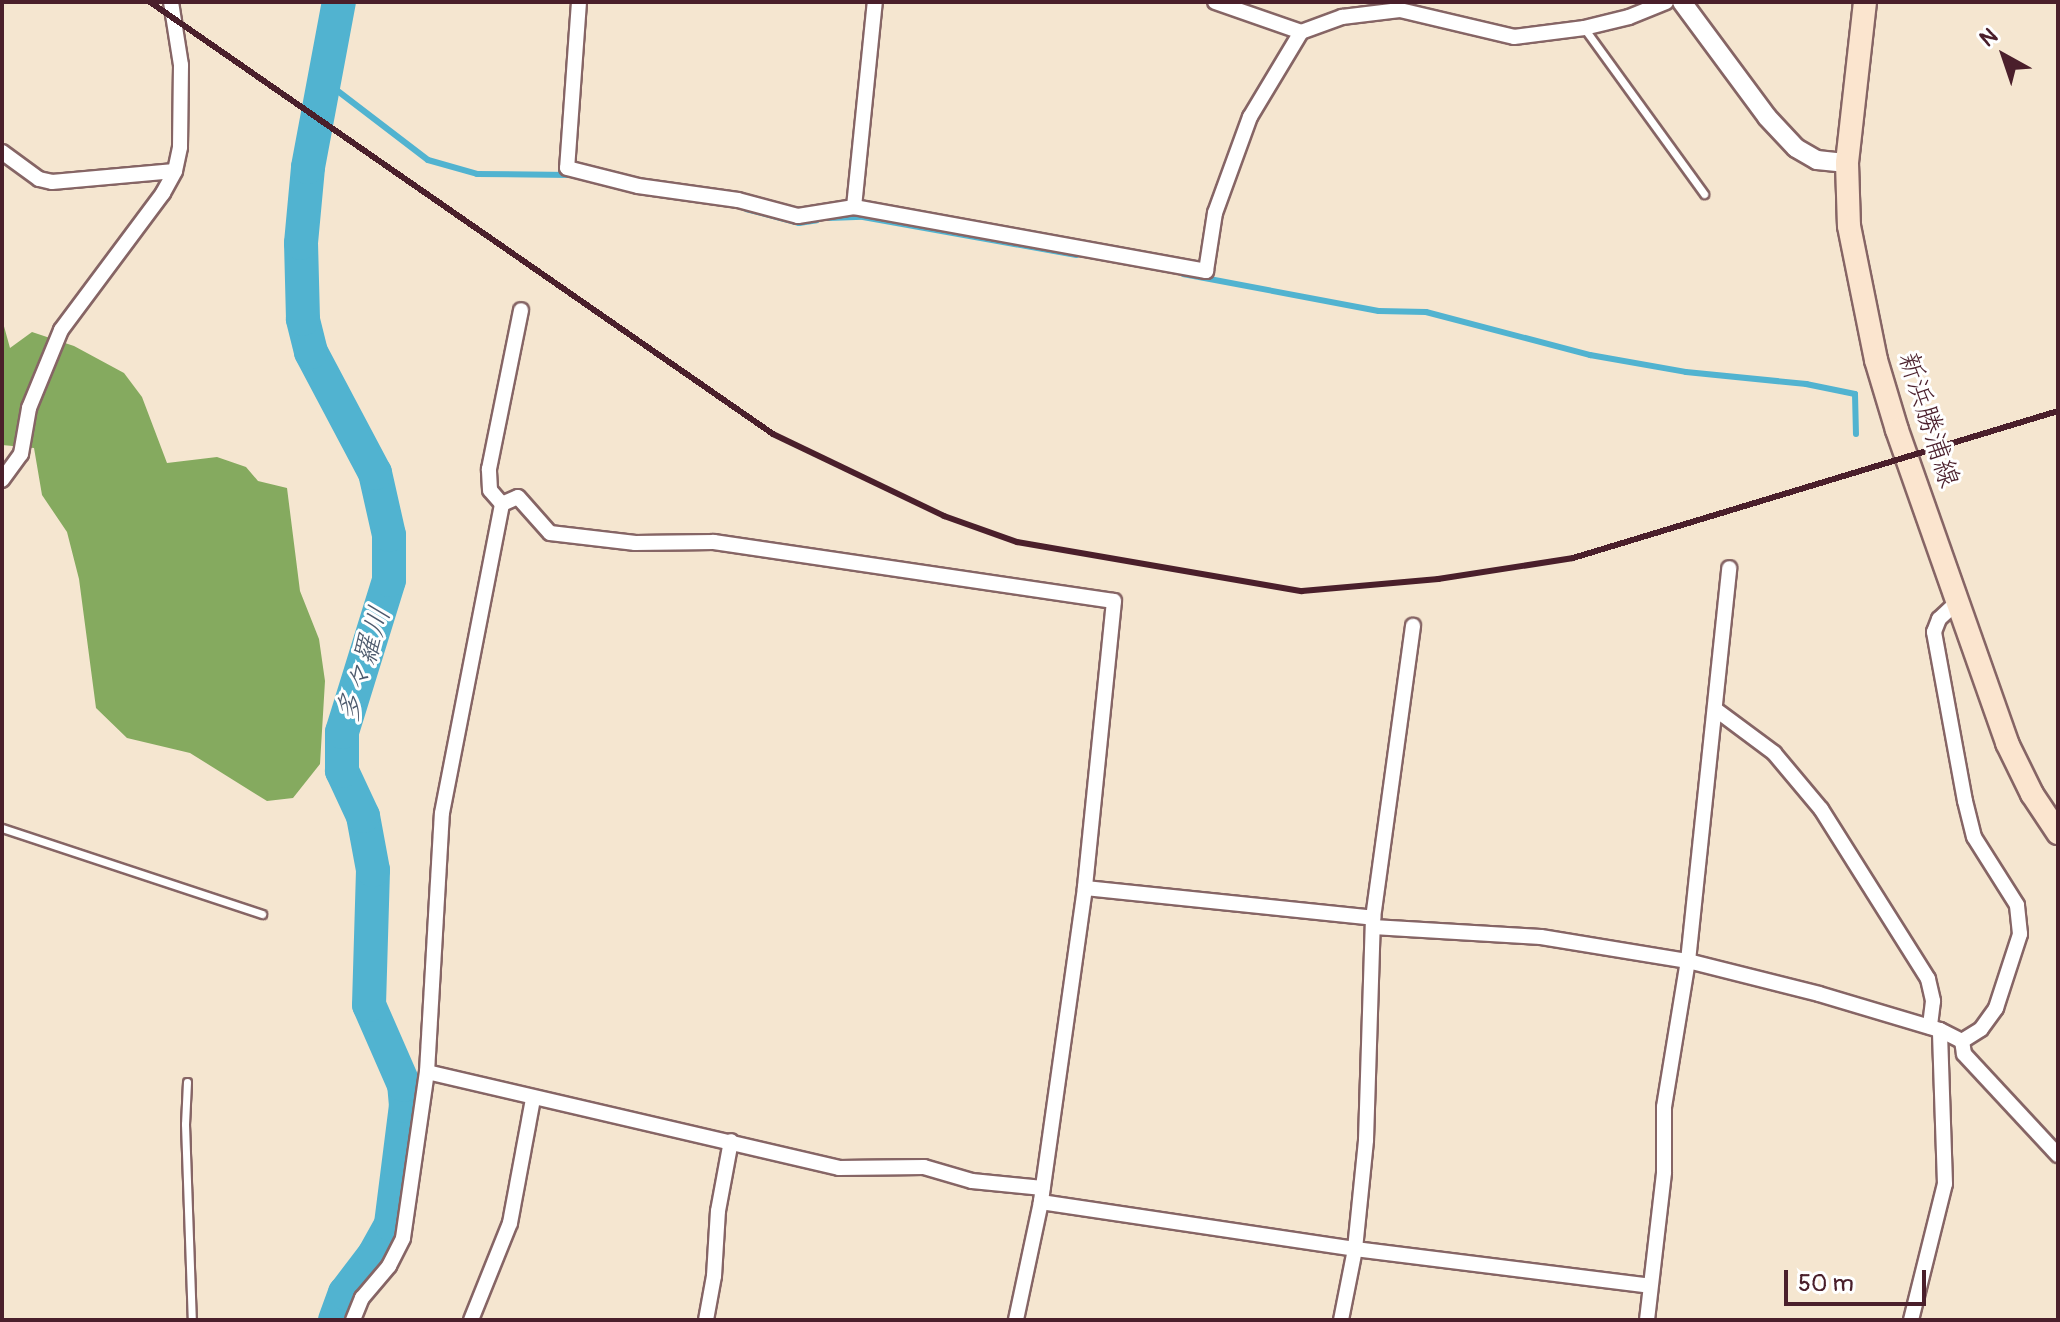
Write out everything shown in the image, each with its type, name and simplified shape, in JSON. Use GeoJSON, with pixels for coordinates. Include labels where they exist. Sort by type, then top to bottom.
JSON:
{"type":"FeatureCollection","features":[{"type":"Feature","properties":{"kind":"main road","name":"新浜勝浦線"},"geometry":{"type":"LineString","coordinates":[[1865,2],[1847,163],[1849,226],[1876,360],[1956,603],[2007,743],[2032,794],[2058,833]]}},
{"type":"Feature","properties":{"kind":"street"},"geometry":{"type":"LineString","coordinates":[[2,480],[21,454],[29,408],[61,330],[163,193],[175,171],[180,147],[181,65],[171,2]]}},
{"type":"Feature","properties":{"kind":"street"},"geometry":{"type":"LineString","coordinates":[[579,2],[567,168],[638,186],[738,200],[798,216],[854,207],[1206,271],[1215,213],[1250,117],[1301,32],[1342,17],[1398,6],[1514,37],[1584,28],[1629,17],[1666,2]]}},
{"type":"Feature","properties":{"kind":"street"},"geometry":{"type":"LineString","coordinates":[[854,207],[875,2]]}},
{"type":"Feature","properties":{"kind":"street"},"geometry":{"type":"LineString","coordinates":[[1215,2],[1301,32]]}},
{"type":"Feature","properties":{"kind":"street"},"geometry":{"type":"LineString","coordinates":[[1682,2],[1767,117],[1796,148],[1817,160],[1847,163]]}},
{"type":"Feature","properties":{"kind":"street"},"geometry":{"type":"LineString","coordinates":[[2,152],[39,179],[52,182],[175,171]]}},
{"type":"Feature","properties":{"kind":"street"},"geometry":{"type":"LineString","coordinates":[[502,504],[490,490],[489,469],[521,310]]}},
{"type":"Feature","properties":{"kind":"street"},"geometry":{"type":"LineString","coordinates":[[502,504],[518,497],[550,533],[635,543],[714,542],[1114,601],[1085,888],[1042,1195],[1016,1320]]}},
{"type":"Feature","properties":{"kind":"street"},"geometry":{"type":"LineString","coordinates":[[353,1320],[362,1298],[389,1266],[403,1238],[427,1072],[442,813],[502,504]]}},
{"type":"Feature","properties":{"kind":"street"},"geometry":{"type":"LineString","coordinates":[[1647,1320],[1664,1172],[1664,1107],[1688,961],[1729,568]]}},
{"type":"Feature","properties":{"kind":"street"},"geometry":{"type":"LineString","coordinates":[[1956,603],[1939,619],[1934,632],[1965,801],[1974,837],[2017,905],[2020,934],[1996,1008],[1981,1029],[1962,1041]]}},
{"type":"Feature","properties":{"kind":"street"},"geometry":{"type":"LineString","coordinates":[[1341,1320],[1355,1249],[1366,1140],[1373,922],[1413,626]]}},
{"type":"Feature","properties":{"kind":"street"},"geometry":{"type":"LineString","coordinates":[[1715,709],[1774,753],[1821,809],[1928,979],[1933,1001],[1945,1184],[1911,1320]]}},
{"type":"Feature","properties":{"kind":"street"},"geometry":{"type":"LineString","coordinates":[[1085,888],[1373,922],[1541,937],[1688,961],[1935,1029],[1962,1041]]}},
{"type":"Feature","properties":{"kind":"street"},"geometry":{"type":"LineString","coordinates":[[1962,1041],[1964,1054],[2058,1155]]}},
{"type":"Feature","properties":{"kind":"street"},"geometry":{"type":"LineString","coordinates":[[427,1072],[839,1168],[924,1167],[972,1181],[1042,1195],[1355,1249],[1650,1286]]}},
{"type":"Feature","properties":{"kind":"street"},"geometry":{"type":"LineString","coordinates":[[471,1320],[510,1223],[533,1099]]}},
{"type":"Feature","properties":{"kind":"street"},"geometry":{"type":"LineString","coordinates":[[706,1320],[714,1276],[718,1211],[731,1141]]}},
{"type":"Feature","properties":{"kind":"lane"},"geometry":{"type":"LineString","coordinates":[[1584,28],[1704,194]]}},
{"type":"Feature","properties":{"kind":"lane"},"geometry":{"type":"LineString","coordinates":[[2,828],[262,914]]}},
{"type":"Feature","properties":{"kind":"lane"},"geometry":{"type":"LineString","coordinates":[[187,1082],[185,1124],[192,1320]]}},
{"type":"Feature","properties":{"kind":"green space"},"geometry":{"type":"Polygon","coordinates":[[[2,319],[10,348],[32,332],[74,346],[124,373],[142,397],[167,463],[217,457],[246,467],[258,481],[287,488],[300,591],[319,639],[325,681],[320,764],[293,798],[267,801],[190,753],[127,738],[96,708],[79,579],[67,532],[42,495],[34,448],[2,445],[2,319]]]}},
{"type":"Feature","properties":{"kind":"waterway","name":"多々羅川"},"geometry":{"type":"LineString","coordinates":[[335,1320],[345,1293],[374,1255],[391,1224],[406,1106],[404,1085],[369,1005],[373,870],[363,816],[342,771],[342,732],[389,580],[389,535],[375,473],[311,352],[303,319],[301,243],[308,167],[339,2]]}},
{"type":"Feature","properties":{"kind":"waterway"},"geometry":{"type":"LineString","coordinates":[[326,82],[428,160],[477,174],[571,175]]}},
{"type":"Feature","properties":{"kind":"waterway"},"geometry":{"type":"LineString","coordinates":[[746,209],[799,223],[817,220]]}},
{"type":"Feature","properties":{"kind":"waterway"},"geometry":{"type":"LineString","coordinates":[[828,218],[863,217],[1077,255]]}},
{"type":"Feature","properties":{"kind":"waterway"},"geometry":{"type":"LineString","coordinates":[[1183,274],[1379,311],[1426,312],[1590,355],[1686,372],[1806,384],[1855,394],[1856,434]]}},
{"type":"Feature","properties":{"kind":"railway"},"geometry":{"type":"LineString","coordinates":[[150,2],[773,434],[944,516],[1017,542],[1302,591],[1438,579],[1573,558],[2058,411]]}}]}
